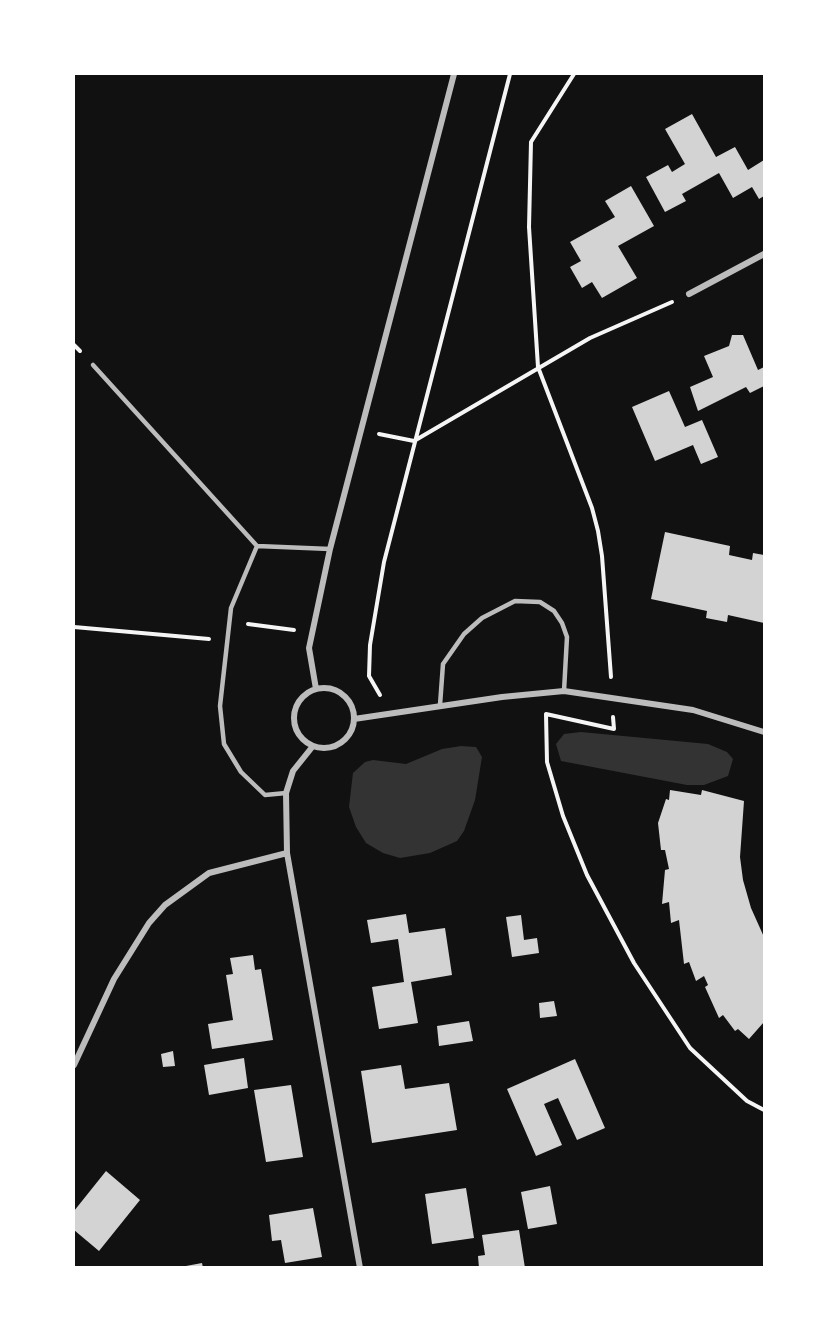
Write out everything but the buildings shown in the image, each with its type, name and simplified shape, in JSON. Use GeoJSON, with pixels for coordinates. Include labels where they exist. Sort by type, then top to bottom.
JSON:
{"type":"FeatureCollection","features":[{"type":"Feature","properties":{"kind":"street"},"geometry":{"type":"LineString","coordinates":[[316,689],[309,648],[330,549],[454,74]]}},
{"type":"Feature","properties":{"kind":"street"},"geometry":{"type":"LineString","coordinates":[[689,294],[765,254]]}},
{"type":"Feature","properties":{"kind":"street"},"geometry":{"type":"LineString","coordinates":[[326,688],[343,694],[353,710],[354,719],[347,736],[332,747],[313,746],[299,734],[294,716],[300,699],[316,689],[326,688]]}},
{"type":"Feature","properties":{"kind":"street"},"geometry":{"type":"LineString","coordinates":[[354,719],[440,705],[564,691],[693,710],[765,732]]}},
{"type":"Feature","properties":{"kind":"street"},"geometry":{"type":"LineString","coordinates":[[313,746],[292,771],[286,793],[287,853],[360,1268]]}},
{"type":"Feature","properties":{"kind":"street"},"geometry":{"type":"LineString","coordinates":[[74,1065],[114,979],[149,922],[165,905],[209,873],[287,853]]}},
{"type":"Feature","properties":{"kind":"lane"},"geometry":{"type":"LineString","coordinates":[[93,365],[257,546],[330,549]]}},
{"type":"Feature","properties":{"kind":"lane"},"geometry":{"type":"LineString","coordinates":[[257,546],[231,608],[220,706],[224,744],[241,772],[265,795],[286,793]]}},
{"type":"Feature","properties":{"kind":"lane"},"geometry":{"type":"LineString","coordinates":[[440,705],[443,664],[464,634],[482,618],[515,601],[540,602],[554,611],[562,623],[567,637],[564,691]]}},
{"type":"Feature","properties":{"kind":"path"},"geometry":{"type":"LineString","coordinates":[[390,714],[369,676],[370,645],[384,562],[510,74]]}},
{"type":"Feature","properties":{"kind":"path"},"geometry":{"type":"LineString","coordinates":[[574,74],[531,141],[529,227],[538,367],[592,508],[603,556],[614,729],[546,714],[547,762],[563,816],[587,875],[629,953],[690,1048],[747,1101],[765,1110]]}},
{"type":"Feature","properties":{"kind":"path"},"geometry":{"type":"LineString","coordinates":[[361,430],[414,441],[590,338],[689,294]]}},
{"type":"Feature","properties":{"kind":"path"},"geometry":{"type":"LineString","coordinates":[[229,622],[313,633]]}},
{"type":"Feature","properties":{"kind":"path"},"geometry":{"type":"LineString","coordinates":[[74,627],[228,640]]}},
{"type":"Feature","properties":{"kind":"shaded area"},"geometry":{"type":"Polygon","coordinates":[[[581,732],[708,744],[727,752],[733,759],[728,776],[704,785],[687,785],[561,761],[556,744],[564,734],[581,732]]]}},
{"type":"Feature","properties":{"kind":"shaded area"},"geometry":{"type":"Polygon","coordinates":[[[461,746],[476,747],[482,757],[475,800],[464,831],[457,841],[430,853],[400,858],[383,853],[366,843],[356,827],[349,807],[353,773],[365,762],[373,760],[406,764],[442,749],[461,746]]]}}]}
